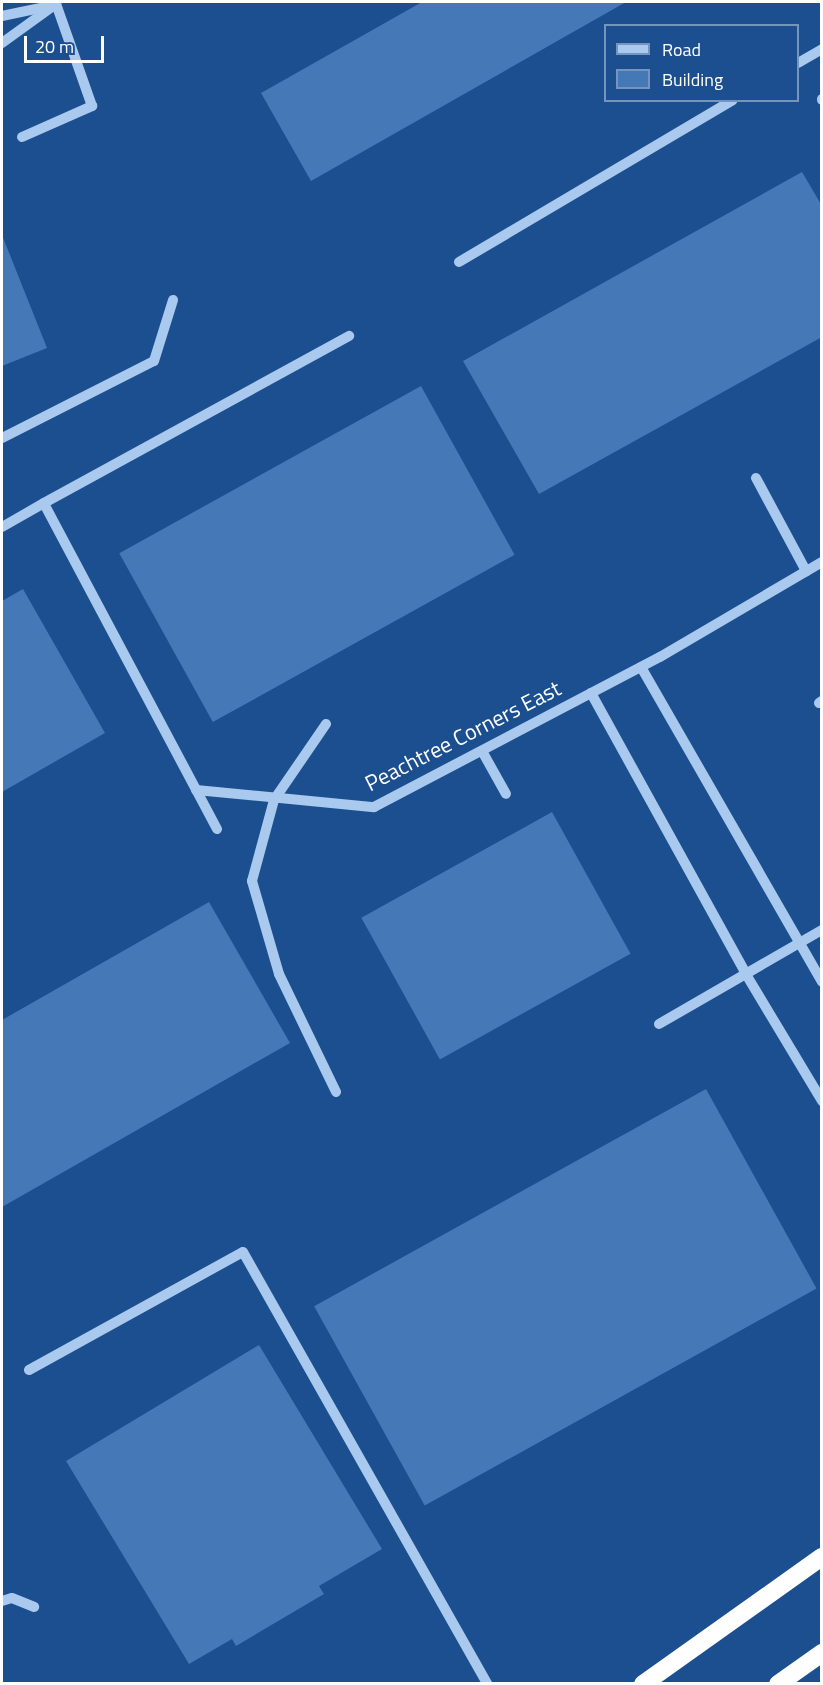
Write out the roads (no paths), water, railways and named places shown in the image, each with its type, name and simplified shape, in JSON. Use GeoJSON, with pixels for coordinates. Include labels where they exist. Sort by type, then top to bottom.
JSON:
{"type":"FeatureCollection","features":[{"type":"Feature","properties":{"kind":"highway"},"geometry":{"type":"LineString","coordinates":[[643,1683],[822,1557]]}},
{"type":"Feature","properties":{"kind":"highway"},"geometry":{"type":"LineString","coordinates":[[778,1683],[822,1653]]}},
{"type":"Feature","properties":{"kind":"street"},"geometry":{"type":"LineString","coordinates":[[2,16],[60,3]]}},
{"type":"Feature","properties":{"kind":"street"},"geometry":{"type":"LineString","coordinates":[[2,43],[60,3]]}},
{"type":"Feature","properties":{"kind":"street"},"geometry":{"type":"LineString","coordinates":[[22,137],[92,106],[60,3]]}},
{"type":"Feature","properties":{"kind":"street"},"geometry":{"type":"LineString","coordinates":[[799,62],[822,48]]}},
{"type":"Feature","properties":{"kind":"street"},"geometry":{"type":"LineString","coordinates":[[459,262],[730,102]]}},
{"type":"Feature","properties":{"kind":"street"},"geometry":{"type":"LineString","coordinates":[[2,438],[154,361],[172,300]]}},
{"type":"Feature","properties":{"kind":"street"},"geometry":{"type":"LineString","coordinates":[[2,527],[349,336]]}},
{"type":"Feature","properties":{"kind":"street"},"geometry":{"type":"LineString","coordinates":[[756,478],[806,571]]}},
{"type":"Feature","properties":{"kind":"street"},"geometry":{"type":"LineString","coordinates":[[44,503],[217,829]]}},
{"type":"Feature","properties":{"kind":"street","name":"Peachtree Corners East"},"geometry":{"type":"LineString","coordinates":[[196,790],[274,800],[374,807],[641,668],[822,562]]}},
{"type":"Feature","properties":{"kind":"street"},"geometry":{"type":"LineString","coordinates":[[641,668],[822,982]]}},
{"type":"Feature","properties":{"kind":"street"},"geometry":{"type":"LineString","coordinates":[[591,693],[747,976],[822,1101]]}},
{"type":"Feature","properties":{"kind":"street"},"geometry":{"type":"LineString","coordinates":[[326,724],[274,800],[252,881],[279,974],[336,1092]]}},
{"type":"Feature","properties":{"kind":"street"},"geometry":{"type":"LineString","coordinates":[[482,751],[506,794]]}},
{"type":"Feature","properties":{"kind":"street"},"geometry":{"type":"LineString","coordinates":[[659,1024],[747,976],[822,930]]}},
{"type":"Feature","properties":{"kind":"street"},"geometry":{"type":"LineString","coordinates":[[29,1370],[243,1252],[487,1683]]}},
{"type":"Feature","properties":{"kind":"street"},"geometry":{"type":"LineString","coordinates":[[2,1601],[12,1598],[34,1607]]}}]}
